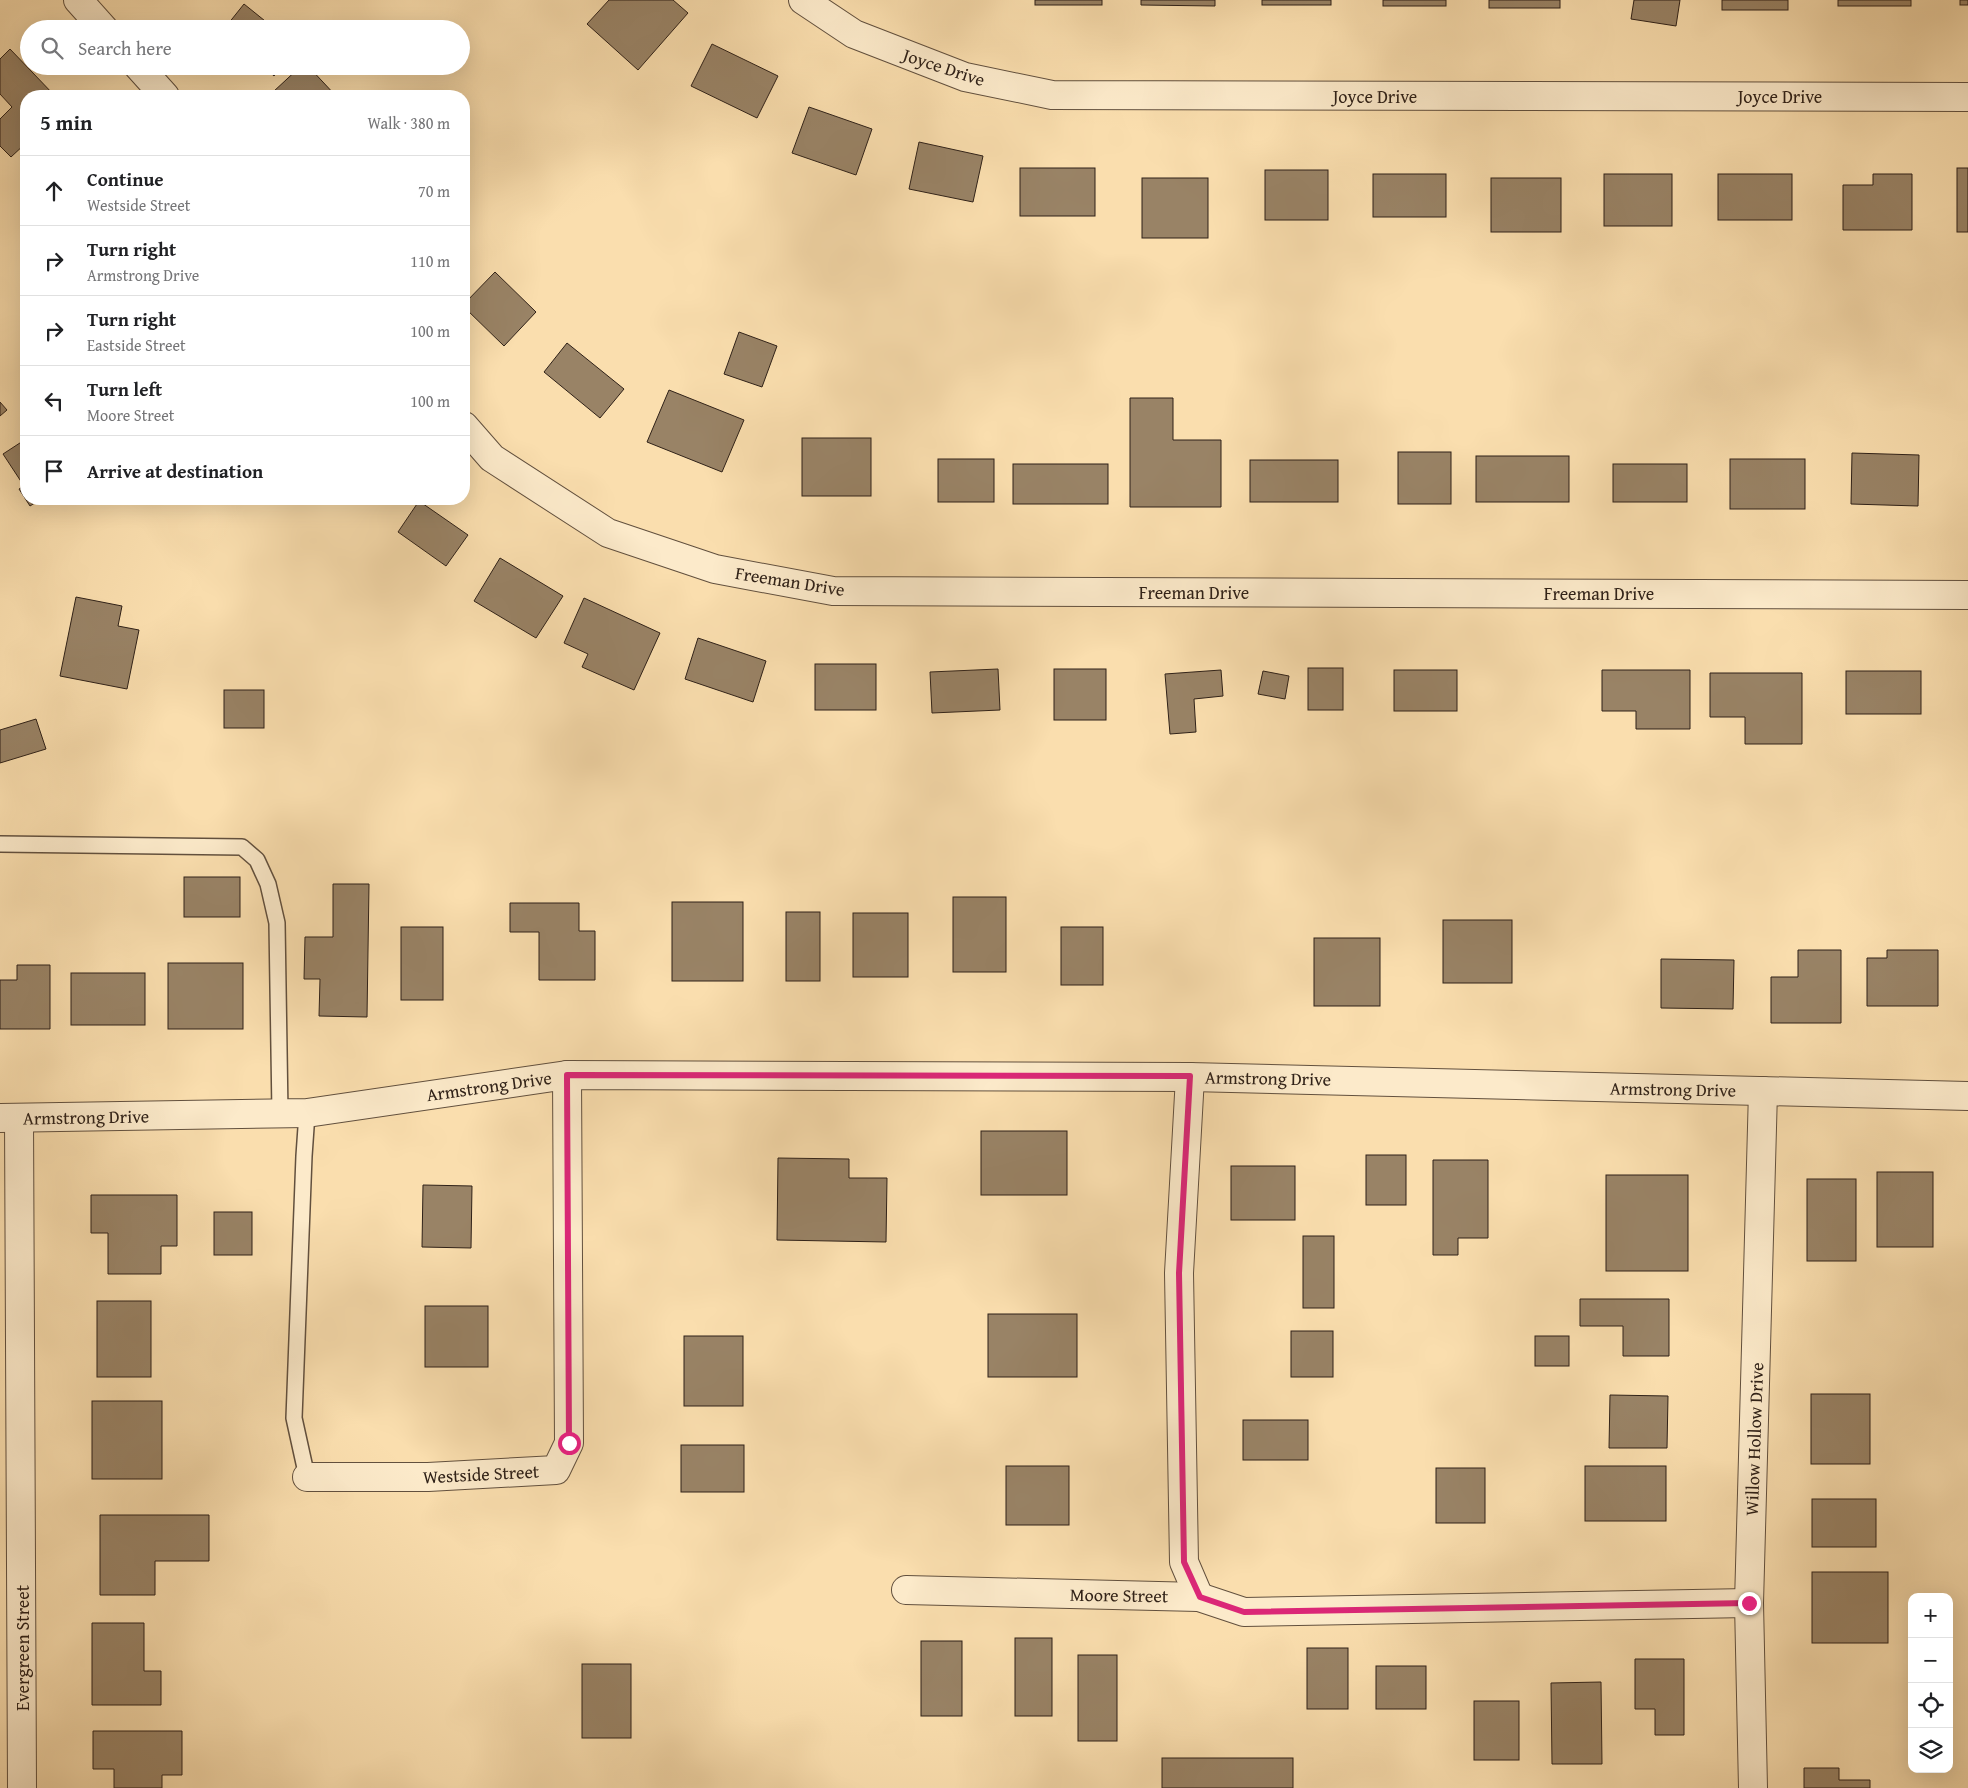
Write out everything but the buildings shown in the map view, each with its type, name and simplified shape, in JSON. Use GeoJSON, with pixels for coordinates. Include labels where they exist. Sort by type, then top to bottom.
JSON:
{"type":"FeatureCollection","features":[{"type":"Feature","properties":{"kind":"street"},"geometry":{"type":"LineString","coordinates":[[78,0],[96,20]]}},
{"type":"Feature","properties":{"kind":"street","name":"Joyce Drive"},"geometry":{"type":"LineString","coordinates":[[803,0],[854,34],[964,77],[1052,95],[1968,97]]}},
{"type":"Feature","properties":{"kind":"street"},"geometry":{"type":"LineString","coordinates":[[146,75],[160,90]]}},
{"type":"Feature","properties":{"kind":"street","name":"Freeman Drive"},"geometry":{"type":"LineString","coordinates":[[470,433],[492,458],[608,533],[715,569],[833,591],[1968,595]]}},
{"type":"Feature","properties":{"kind":"street","name":"Armstrong Drive"},"geometry":{"type":"LineString","coordinates":[[10,1118],[307,1113],[567,1075],[1190,1076],[1968,1096]]}},
{"type":"Feature","properties":{"kind":"street","name":"Westside Street"},"geometry":{"type":"LineString","coordinates":[[307,1477],[428,1477],[556,1470],[569,1443],[567,1075]]}},
{"type":"Feature","properties":{"kind":"street"},"geometry":{"type":"LineString","coordinates":[[1190,1076],[1179,1273],[1184,1562],[1200,1597]]}},
{"type":"Feature","properties":{"kind":"street","name":"Willow Hollow Drive"},"geometry":{"type":"LineString","coordinates":[[1753,1788],[1749,1603],[1763,1091]]}},
{"type":"Feature","properties":{"kind":"street","name":"Evergreen Street"},"geometry":{"type":"LineString","coordinates":[[10,1118],[22,1788]]}},
{"type":"Feature","properties":{"kind":"street","name":"Moore Street"},"geometry":{"type":"LineString","coordinates":[[906,1590],[1200,1597],[1244,1612],[1749,1603]]}},
{"type":"Feature","properties":{"kind":"lane"},"geometry":{"type":"LineString","coordinates":[[0,844],[242,847],[257,860],[268,884],[278,923],[280,1113]]}},
{"type":"Feature","properties":{"kind":"lane"},"geometry":{"type":"LineString","coordinates":[[307,1113],[294,1418],[307,1477]]}},
{"type":"Feature","properties":{"kind":"route"},"geometry":{"type":"LineString","coordinates":[[569,1443],[567,1075],[1190,1076],[1179,1273],[1184,1562],[1200,1597],[1244,1612],[1749,1603]]}}]}
